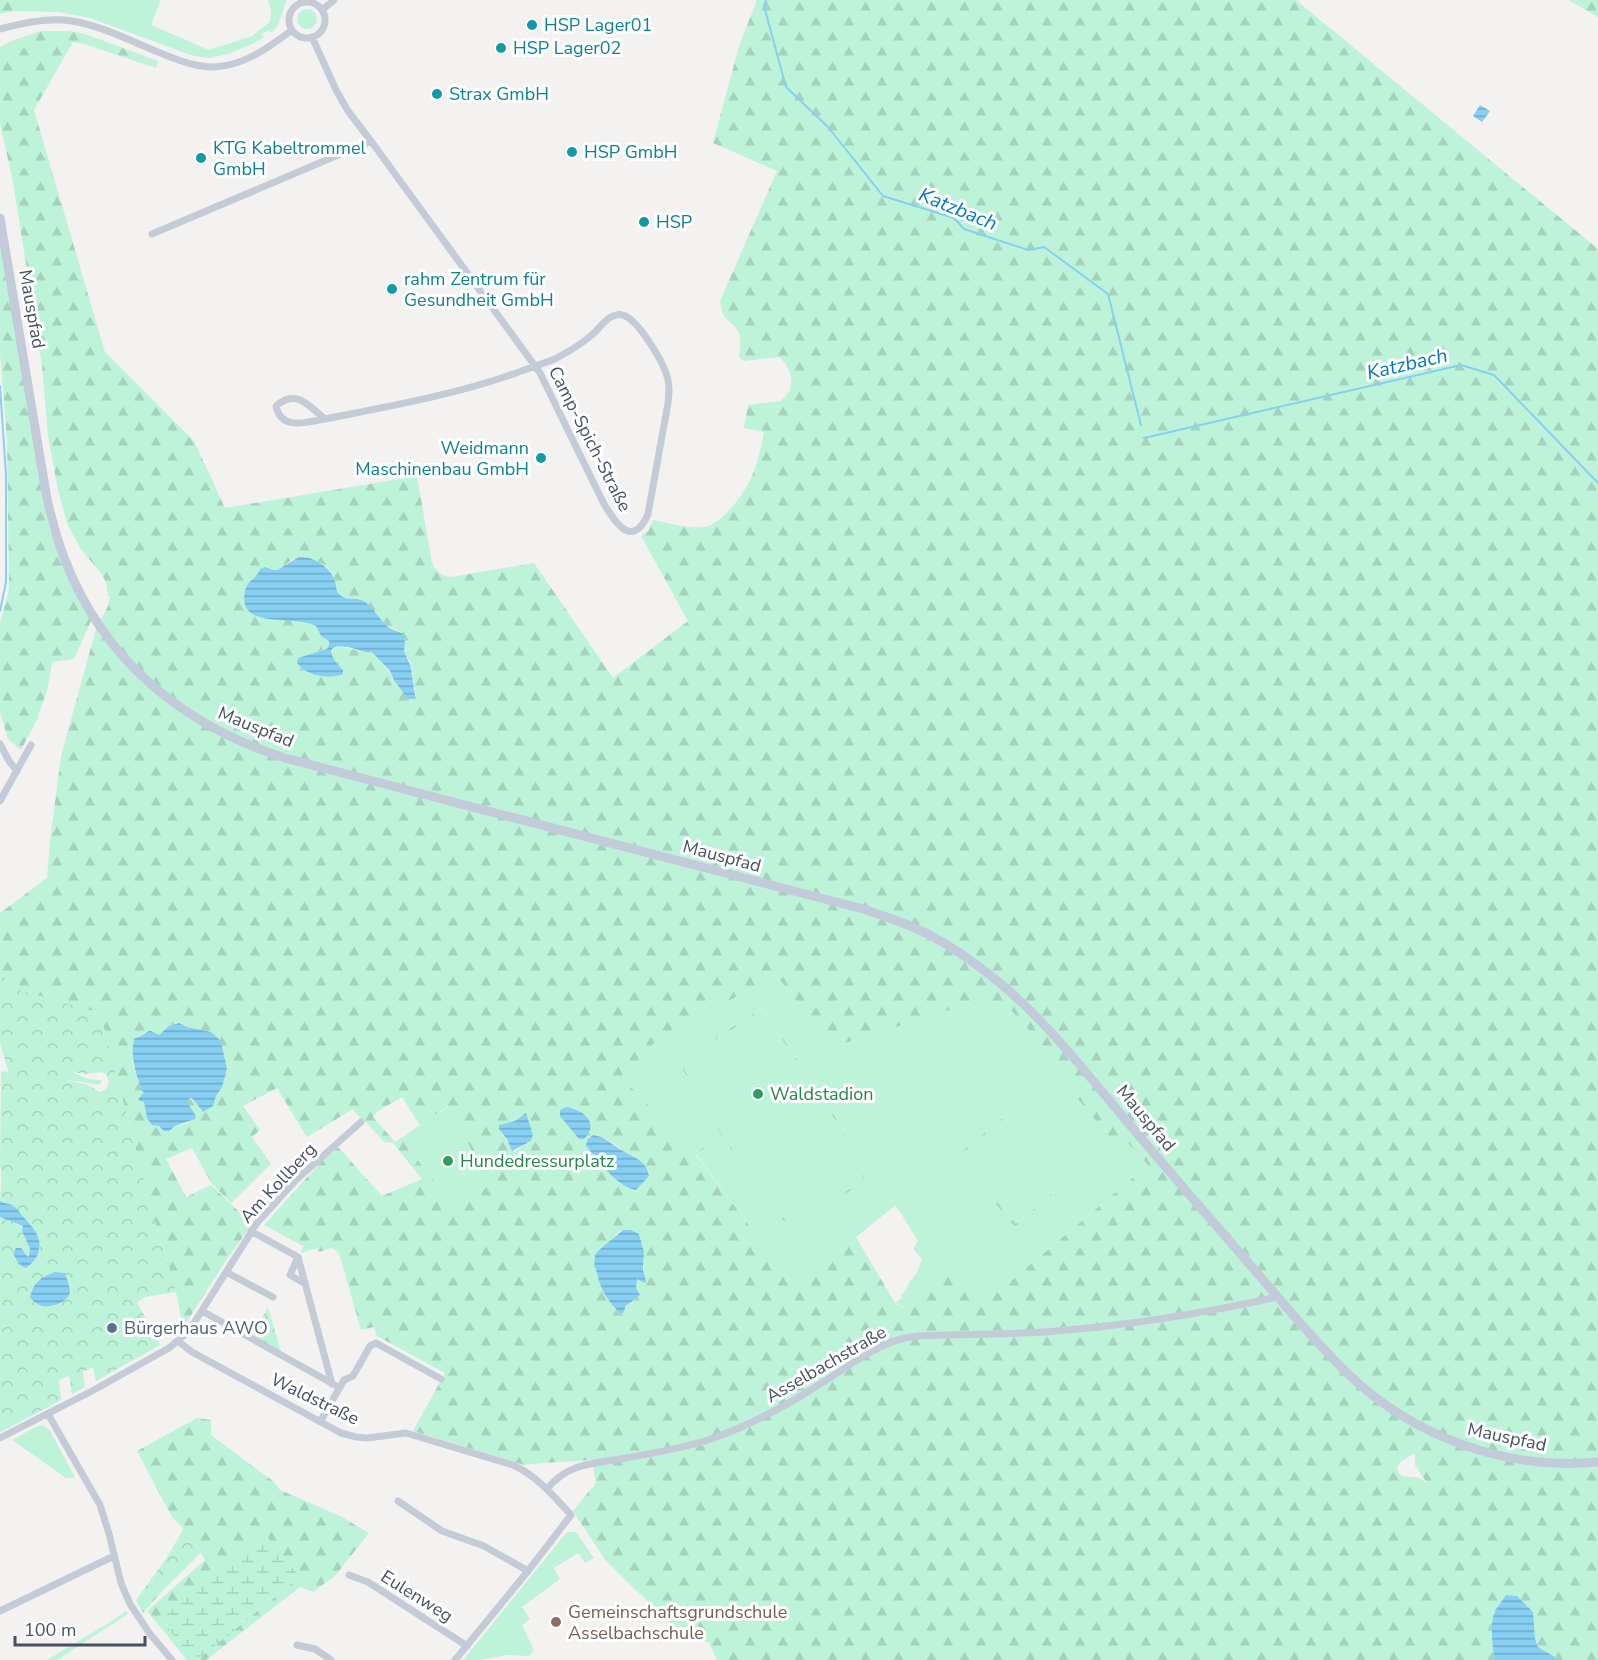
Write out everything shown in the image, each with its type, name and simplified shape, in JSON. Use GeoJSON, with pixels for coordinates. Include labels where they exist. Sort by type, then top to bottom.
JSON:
{"type":"FeatureCollection","features":[{"type":"Feature","properties":{"kind":"street"},"geometry":{"type":"LineString","coordinates":[[322,9],[334,0]]}},
{"type":"Feature","properties":{"kind":"street"},"geometry":{"type":"LineString","coordinates":[[302,1],[313,3],[322,9],[325,23],[321,32],[312,37],[301,36],[292,30],[291,14],[302,1]]}},
{"type":"Feature","properties":{"kind":"street"},"geometry":{"type":"LineString","coordinates":[[0,29],[47,20],[71,21],[94,27],[181,61],[206,67],[223,66],[243,60],[266,50],[292,30]]}},
{"type":"Feature","properties":{"kind":"street","name":"Camp-Spich-Straße"},"geometry":{"type":"LineString","coordinates":[[312,37],[342,101],[536,366],[611,516],[622,529],[628,531],[639,528],[648,514],[669,385],[658,357],[630,318],[618,314],[607,320],[576,347],[554,359],[536,366],[479,386],[413,402],[325,419],[303,423],[292,423],[282,419],[276,406],[283,400],[301,399],[325,419]]}},
{"type":"Feature","properties":{"kind":"street"},"geometry":{"type":"LineString","coordinates":[[152,234],[371,141]]}},
{"type":"Feature","properties":{"kind":"street","name":"Mauspfad"},"geometry":{"type":"LineString","coordinates":[[0,218],[51,514],[64,559],[95,620],[122,655],[160,693],[224,735],[285,758],[863,909],[909,925],[949,945],[993,977],[1031,1011],[1277,1297],[1350,1376],[1390,1408],[1428,1431],[1461,1445],[1508,1457],[1554,1463],[1598,1462]]}},
{"type":"Feature","properties":{"kind":"street"},"geometry":{"type":"LineString","coordinates":[[0,744],[17,771]]}},
{"type":"Feature","properties":{"kind":"street"},"geometry":{"type":"LineString","coordinates":[[0,801],[31,745]]}},
{"type":"Feature","properties":{"kind":"street","name":"Am Kollberg"},"geometry":{"type":"LineString","coordinates":[[178,1341],[189,1331],[251,1231],[296,1180],[361,1122]]}},
{"type":"Feature","properties":{"kind":"street"},"geometry":{"type":"LineString","coordinates":[[251,1231],[298,1257],[336,1386]]}},
{"type":"Feature","properties":{"kind":"street"},"geometry":{"type":"LineString","coordinates":[[298,1257],[290,1275],[304,1282]]}},
{"type":"Feature","properties":{"kind":"street"},"geometry":{"type":"LineString","coordinates":[[226,1272],[273,1297]]}},
{"type":"Feature","properties":{"kind":"street","name":"Asselbachstraße"},"geometry":{"type":"LineString","coordinates":[[547,1489],[560,1475],[583,1464],[623,1459],[727,1434],[769,1414],[883,1346],[901,1339],[919,1336],[1066,1330],[1142,1320],[1277,1297]]}},
{"type":"Feature","properties":{"kind":"street"},"geometry":{"type":"LineString","coordinates":[[202,1311],[336,1386]]}},
{"type":"Feature","properties":{"kind":"street"},"geometry":{"type":"LineString","coordinates":[[0,1438],[108,1382],[178,1341]]}},
{"type":"Feature","properties":{"kind":"street","name":"Waldstraße"},"geometry":{"type":"LineString","coordinates":[[178,1341],[192,1352],[341,1433],[356,1437],[377,1438],[405,1433],[513,1465],[531,1475],[571,1515],[528,1571]]}},
{"type":"Feature","properties":{"kind":"street"},"geometry":{"type":"LineString","coordinates":[[320,1422],[336,1386],[353,1376],[370,1346],[376,1343],[441,1378]]}},
{"type":"Feature","properties":{"kind":"street"},"geometry":{"type":"LineString","coordinates":[[48,1414],[100,1505],[121,1583],[130,1604],[150,1634],[172,1660]]}},
{"type":"Feature","properties":{"kind":"street"},"geometry":{"type":"LineString","coordinates":[[398,1501],[442,1531],[484,1546],[528,1571],[455,1660]]}},
{"type":"Feature","properties":{"kind":"street"},"geometry":{"type":"LineString","coordinates":[[0,1611],[114,1556]]}},
{"type":"Feature","properties":{"kind":"street","name":"Eulenweg"},"geometry":{"type":"LineString","coordinates":[[349,1575],[368,1582],[467,1646]]}},
{"type":"Feature","properties":{"kind":"street"},"geometry":{"type":"LineString","coordinates":[[297,1645],[315,1649],[331,1660]]}},
{"type":"Feature","properties":{"kind":"green space"},"geometry":{"type":"Polygon","coordinates":[[[0,0],[21,0],[12,11],[0,14],[0,0]]]}},
{"type":"Feature","properties":{"kind":"green space"},"geometry":{"type":"Polygon","coordinates":[[[21,0],[161,0],[151,25],[209,50],[252,36],[270,22],[271,10],[268,0],[287,0],[279,22],[271,33],[269,30],[262,34],[264,37],[254,43],[231,53],[210,58],[191,55],[90,18],[59,12],[12,11],[21,0]]]}},
{"type":"Feature","properties":{"kind":"green space"},"geometry":{"type":"Polygon","coordinates":[[[757,0],[1296,0],[1598,249],[1598,1660],[1560,1660],[1538,1647],[1535,1639],[1533,1612],[1517,1596],[1507,1595],[1496,1609],[1492,1622],[1494,1660],[717,1660],[709,1643],[671,1624],[606,1561],[573,1511],[596,1483],[592,1460],[524,1465],[413,1431],[445,1373],[377,1336],[374,1327],[361,1330],[339,1253],[331,1248],[319,1252],[317,1248],[301,1253],[303,1246],[264,1225],[320,1163],[338,1147],[382,1196],[422,1179],[393,1143],[384,1142],[353,1109],[307,1137],[277,1088],[243,1106],[260,1130],[252,1137],[271,1164],[231,1203],[212,1184],[192,1148],[166,1159],[186,1197],[211,1185],[252,1224],[183,1328],[176,1292],[153,1216],[104,1028],[96,1012],[19,990],[0,974],[0,913],[47,878],[61,756],[96,629],[108,606],[110,596],[108,596],[106,582],[80,548],[67,523],[58,490],[48,436],[42,365],[13,182],[0,123],[0,47],[41,31],[70,31],[85,34],[158,61],[156,68],[73,42],[34,110],[105,352],[194,441],[225,508],[417,476],[432,563],[437,571],[451,577],[534,563],[613,678],[688,621],[641,536],[648,531],[653,520],[704,527],[724,516],[749,482],[762,444],[764,432],[744,428],[748,405],[781,401],[788,392],[792,380],[785,363],[779,357],[744,361],[739,357],[738,331],[725,317],[721,308],[720,301],[777,171],[713,143],[739,46],[757,0]],[[303,557],[292,560],[277,570],[260,569],[247,586],[244,595],[313,624],[321,636],[329,641],[327,649],[298,658],[297,663],[301,667],[319,676],[332,677],[344,673],[331,655],[334,648],[372,652],[392,674],[408,699],[417,697],[413,684],[412,667],[405,654],[402,633],[387,626],[356,599],[342,597],[330,570],[321,563],[303,557]],[[779,979],[742,994],[666,1033],[622,1078],[695,1153],[722,1136],[678,1061],[763,1008],[841,1126],[864,1175],[856,1187],[791,1227],[770,1207],[723,1137],[695,1154],[793,1283],[896,1204],[918,1241],[896,1205],[856,1237],[895,1303],[903,1298],[895,1304],[911,1310],[945,1255],[986,1302],[1148,1165],[1127,1142],[1118,1137],[1015,1227],[957,1156],[1060,1070],[1055,1060],[1010,1009],[979,1006],[956,1008],[833,1047],[779,979]],[[763,1010],[680,1062],[723,1136],[771,1206],[791,1225],[862,1181],[863,1174],[840,1127],[763,1010]],[[179,1023],[171,1025],[159,1035],[145,1032],[133,1042],[132,1062],[144,1092],[142,1096],[139,1096],[144,1102],[152,1125],[170,1127],[182,1125],[196,1116],[188,1100],[193,1098],[201,1110],[205,1111],[213,1106],[222,1087],[227,1069],[221,1041],[211,1032],[179,1023]],[[1057,1074],[958,1157],[1016,1224],[1113,1141],[1057,1074]],[[402,1097],[378,1111],[373,1117],[395,1142],[420,1125],[402,1097]],[[448,1106],[401,1139],[456,1209],[490,1184],[448,1106]],[[575,1110],[564,1120],[579,1139],[589,1121],[586,1116],[575,1110]],[[526,1114],[515,1121],[499,1125],[499,1129],[514,1152],[531,1141],[533,1136],[526,1114]],[[597,1135],[588,1139],[586,1146],[614,1177],[636,1190],[649,1175],[648,1169],[610,1141],[597,1135]],[[631,1230],[619,1231],[595,1255],[594,1266],[599,1281],[608,1300],[622,1313],[639,1296],[636,1280],[644,1275],[644,1252],[639,1234],[631,1230]],[[1415,1453],[1400,1462],[1397,1469],[1400,1474],[1427,1483],[1415,1465],[1415,1453]]]}},
{"type":"Feature","properties":{"kind":"green space"},"geometry":{"type":"Polygon","coordinates":[[[1598,0],[1598,17],[1570,1],[1598,0]]]}},
{"type":"Feature","properties":{"kind":"green space"},"geometry":{"type":"Polygon","coordinates":[[[307,9],[314,12],[317,19],[314,26],[307,29],[300,26],[297,19],[300,12],[307,9]]]}},
{"type":"Feature","properties":{"kind":"green space"},"geometry":{"type":"Polygon","coordinates":[[[0,243],[49,527],[68,579],[91,621],[74,659],[52,662],[48,687],[37,720],[21,750],[8,739],[0,712],[0,623],[9,584],[7,441],[0,352],[0,243]]]}},
{"type":"Feature","properties":{"kind":"green space"},"geometry":{"type":"Polygon","coordinates":[[[0,974],[19,990],[96,1012],[104,1028],[153,1216],[176,1292],[145,1297],[137,1302],[160,1345],[96,1381],[93,1367],[83,1372],[85,1387],[72,1394],[69,1376],[59,1380],[61,1400],[1,1432],[0,1217],[23,1226],[22,1231],[30,1249],[28,1257],[21,1248],[28,1266],[38,1255],[39,1244],[35,1232],[19,1212],[9,1204],[0,1201],[1,1072],[9,1073],[0,1043],[0,974]],[[71,1072],[88,1079],[101,1080],[101,1084],[66,1081],[86,1084],[100,1092],[105,1090],[109,1082],[106,1074],[101,1072],[86,1074],[71,1072]],[[64,1273],[48,1275],[36,1283],[30,1298],[47,1306],[65,1300],[70,1289],[64,1273]]]}},
{"type":"Feature","properties":{"kind":"green space"},"geometry":{"type":"Polygon","coordinates":[[[779,979],[833,1047],[956,1008],[979,1006],[1010,1009],[1055,1060],[1060,1070],[1057,1073],[1114,1141],[1118,1137],[1127,1142],[1148,1165],[986,1302],[911,1310],[895,1303],[903,1298],[901,1295],[910,1281],[915,1278],[922,1260],[915,1248],[918,1241],[896,1205],[793,1283],[695,1153],[622,1078],[666,1033],[742,994],[779,979]],[[763,1008],[678,1061],[697,1094],[680,1062],[763,1010],[840,1127],[856,1158],[841,1126],[763,1008]],[[1104,1148],[1016,1224],[971,1173],[1015,1226],[1104,1148]]]}},
{"type":"Feature","properties":{"kind":"green space","name":"Hundedressurplatz"},"geometry":{"type":"Polygon","coordinates":[[[449,1106],[490,1184],[456,1209],[401,1139],[449,1106]]]}},
{"type":"Feature","properties":{"kind":"green space"},"geometry":{"type":"Polygon","coordinates":[[[268,1307],[281,1352],[252,1336],[268,1307]]]}},
{"type":"Feature","properties":{"kind":"green space"},"geometry":{"type":"Polygon","coordinates":[[[197,1418],[211,1420],[211,1435],[273,1481],[280,1490],[340,1516],[369,1533],[335,1576],[313,1592],[300,1587],[206,1660],[187,1660],[147,1611],[205,1560],[193,1538],[172,1517],[137,1451],[197,1418]]]}},
{"type":"Feature","properties":{"kind":"green space"},"geometry":{"type":"Polygon","coordinates":[[[42,1425],[49,1429],[75,1477],[66,1478],[12,1440],[42,1425]]]}},
{"type":"Feature","properties":{"kind":"green space"},"geometry":{"type":"Polygon","coordinates":[[[184,1528],[193,1538],[201,1553],[143,1613],[136,1600],[166,1559],[184,1528]]]}},
{"type":"Feature","properties":{"kind":"green space"},"geometry":{"type":"Polygon","coordinates":[[[567,1532],[576,1532],[594,1558],[585,1563],[578,1553],[554,1568],[560,1579],[522,1607],[530,1619],[522,1625],[534,1650],[529,1656],[507,1655],[481,1660],[463,1660],[567,1532]]]}},
{"type":"Feature","properties":{"kind":"green space"},"geometry":{"type":"Polygon","coordinates":[[[265,1534],[300,1577],[197,1660],[192,1660],[161,1619],[265,1534]]]}},
{"type":"Feature","properties":{"kind":"green space"},"geometry":{"type":"Polygon","coordinates":[[[126,1611],[128,1614],[57,1660],[47,1660],[110,1622],[126,1611]]]}},
{"type":"Feature","properties":{"kind":"water"},"geometry":{"type":"Polygon","coordinates":[[[1480,105],[1490,111],[1482,122],[1473,116],[1480,105]]]}},
{"type":"Feature","properties":{"kind":"water"},"geometry":{"type":"Polygon","coordinates":[[[299,557],[310,558],[321,563],[333,576],[339,594],[365,602],[390,629],[403,634],[404,651],[411,667],[416,699],[408,699],[390,671],[372,652],[339,646],[332,650],[332,653],[343,670],[343,674],[324,677],[306,671],[297,663],[298,658],[327,649],[329,645],[329,641],[321,636],[316,626],[270,619],[249,612],[245,603],[245,591],[260,569],[265,567],[277,570],[299,557]]]}},
{"type":"Feature","properties":{"kind":"water"},"geometry":{"type":"Polygon","coordinates":[[[179,1023],[211,1032],[221,1041],[227,1069],[213,1106],[203,1112],[191,1098],[188,1103],[196,1116],[195,1119],[175,1126],[169,1131],[164,1131],[159,1126],[152,1125],[147,1118],[144,1102],[138,1099],[144,1092],[136,1072],[133,1046],[134,1039],[148,1031],[159,1035],[169,1026],[179,1023]]]}},
{"type":"Feature","properties":{"kind":"water"},"geometry":{"type":"Polygon","coordinates":[[[566,1107],[583,1114],[590,1122],[589,1133],[584,1139],[579,1139],[560,1116],[560,1110],[566,1107]]]}},
{"type":"Feature","properties":{"kind":"water"},"geometry":{"type":"Polygon","coordinates":[[[526,1113],[533,1135],[531,1141],[512,1151],[499,1125],[515,1121],[526,1113]]]}},
{"type":"Feature","properties":{"kind":"water"},"geometry":{"type":"Polygon","coordinates":[[[593,1135],[607,1140],[642,1162],[649,1176],[636,1190],[615,1179],[586,1146],[587,1140],[593,1135]]]}},
{"type":"Feature","properties":{"kind":"water"},"geometry":{"type":"Polygon","coordinates":[[[0,1201],[17,1209],[38,1236],[39,1251],[26,1268],[16,1260],[13,1253],[16,1248],[21,1248],[28,1257],[29,1255],[30,1249],[22,1231],[23,1226],[0,1217],[0,1201]]]}},
{"type":"Feature","properties":{"kind":"water"},"geometry":{"type":"Polygon","coordinates":[[[623,1230],[631,1230],[639,1234],[644,1252],[643,1269],[646,1282],[637,1279],[636,1288],[640,1295],[626,1306],[623,1313],[620,1313],[604,1292],[594,1266],[595,1255],[599,1250],[623,1230]]]}},
{"type":"Feature","properties":{"kind":"water"},"geometry":{"type":"Polygon","coordinates":[[[55,1272],[65,1273],[70,1289],[69,1295],[64,1301],[55,1305],[39,1305],[30,1298],[33,1288],[42,1278],[55,1272]]]}},
{"type":"Feature","properties":{"kind":"water"},"geometry":{"type":"Polygon","coordinates":[[[1506,1595],[1517,1596],[1533,1612],[1535,1639],[1538,1647],[1560,1660],[1494,1660],[1492,1622],[1496,1609],[1506,1595]]]}},
{"type":"Feature","properties":{"kind":"waterway","name":"Katzbach"},"geometry":{"type":"LineString","coordinates":[[766,0],[764,6],[786,87],[828,127],[883,196],[954,218],[964,229],[1028,250],[1044,247],[1108,294],[1141,425]]}},
{"type":"Feature","properties":{"kind":"waterway","name":"Katzbach"},"geometry":{"type":"LineString","coordinates":[[1144,438],[1461,365],[1494,375],[1598,483]]}},
{"type":"Feature","properties":{"kind":"waterway"},"geometry":{"type":"LineString","coordinates":[[0,386],[6,475],[6,582],[0,611]]}},
{"type":"Feature","properties":{"kind":"place","name":"HSP Lager01"},"geometry":{"type":"Point","coordinates":[532,25]}},
{"type":"Feature","properties":{"kind":"place","name":"HSP Lager02"},"geometry":{"type":"Point","coordinates":[501,48]}},
{"type":"Feature","properties":{"kind":"place","name":"Strax GmbH"},"geometry":{"type":"Point","coordinates":[437,94]}},
{"type":"Feature","properties":{"kind":"place","name":"HSP GmbH"},"geometry":{"type":"Point","coordinates":[572,152]}},
{"type":"Feature","properties":{"kind":"place","name":"KTG Kabeltrommel GmbH"},"geometry":{"type":"Point","coordinates":[201,158]}},
{"type":"Feature","properties":{"kind":"place","name":"HSP"},"geometry":{"type":"Point","coordinates":[644,222]}},
{"type":"Feature","properties":{"kind":"place","name":"rahm Zentrum für Gesundheit GmbH"},"geometry":{"type":"Point","coordinates":[392,289]}},
{"type":"Feature","properties":{"kind":"place","name":"Weidmann Maschinenbau GmbH"},"geometry":{"type":"Point","coordinates":[541,458]}},
{"type":"Feature","properties":{"kind":"place","name":"Waldstadion"},"geometry":{"type":"Point","coordinates":[758,1094]}},
{"type":"Feature","properties":{"kind":"place","name":"Hundedressurplatz"},"geometry":{"type":"Point","coordinates":[448,1161]}},
{"type":"Feature","properties":{"kind":"place","name":"Bürgerhaus AWO"},"geometry":{"type":"Point","coordinates":[112,1328]}},
{"type":"Feature","properties":{"kind":"place","name":"Gemeinschaftsgrundschule Asselbachschule"},"geometry":{"type":"Point","coordinates":[556,1622]}}]}
